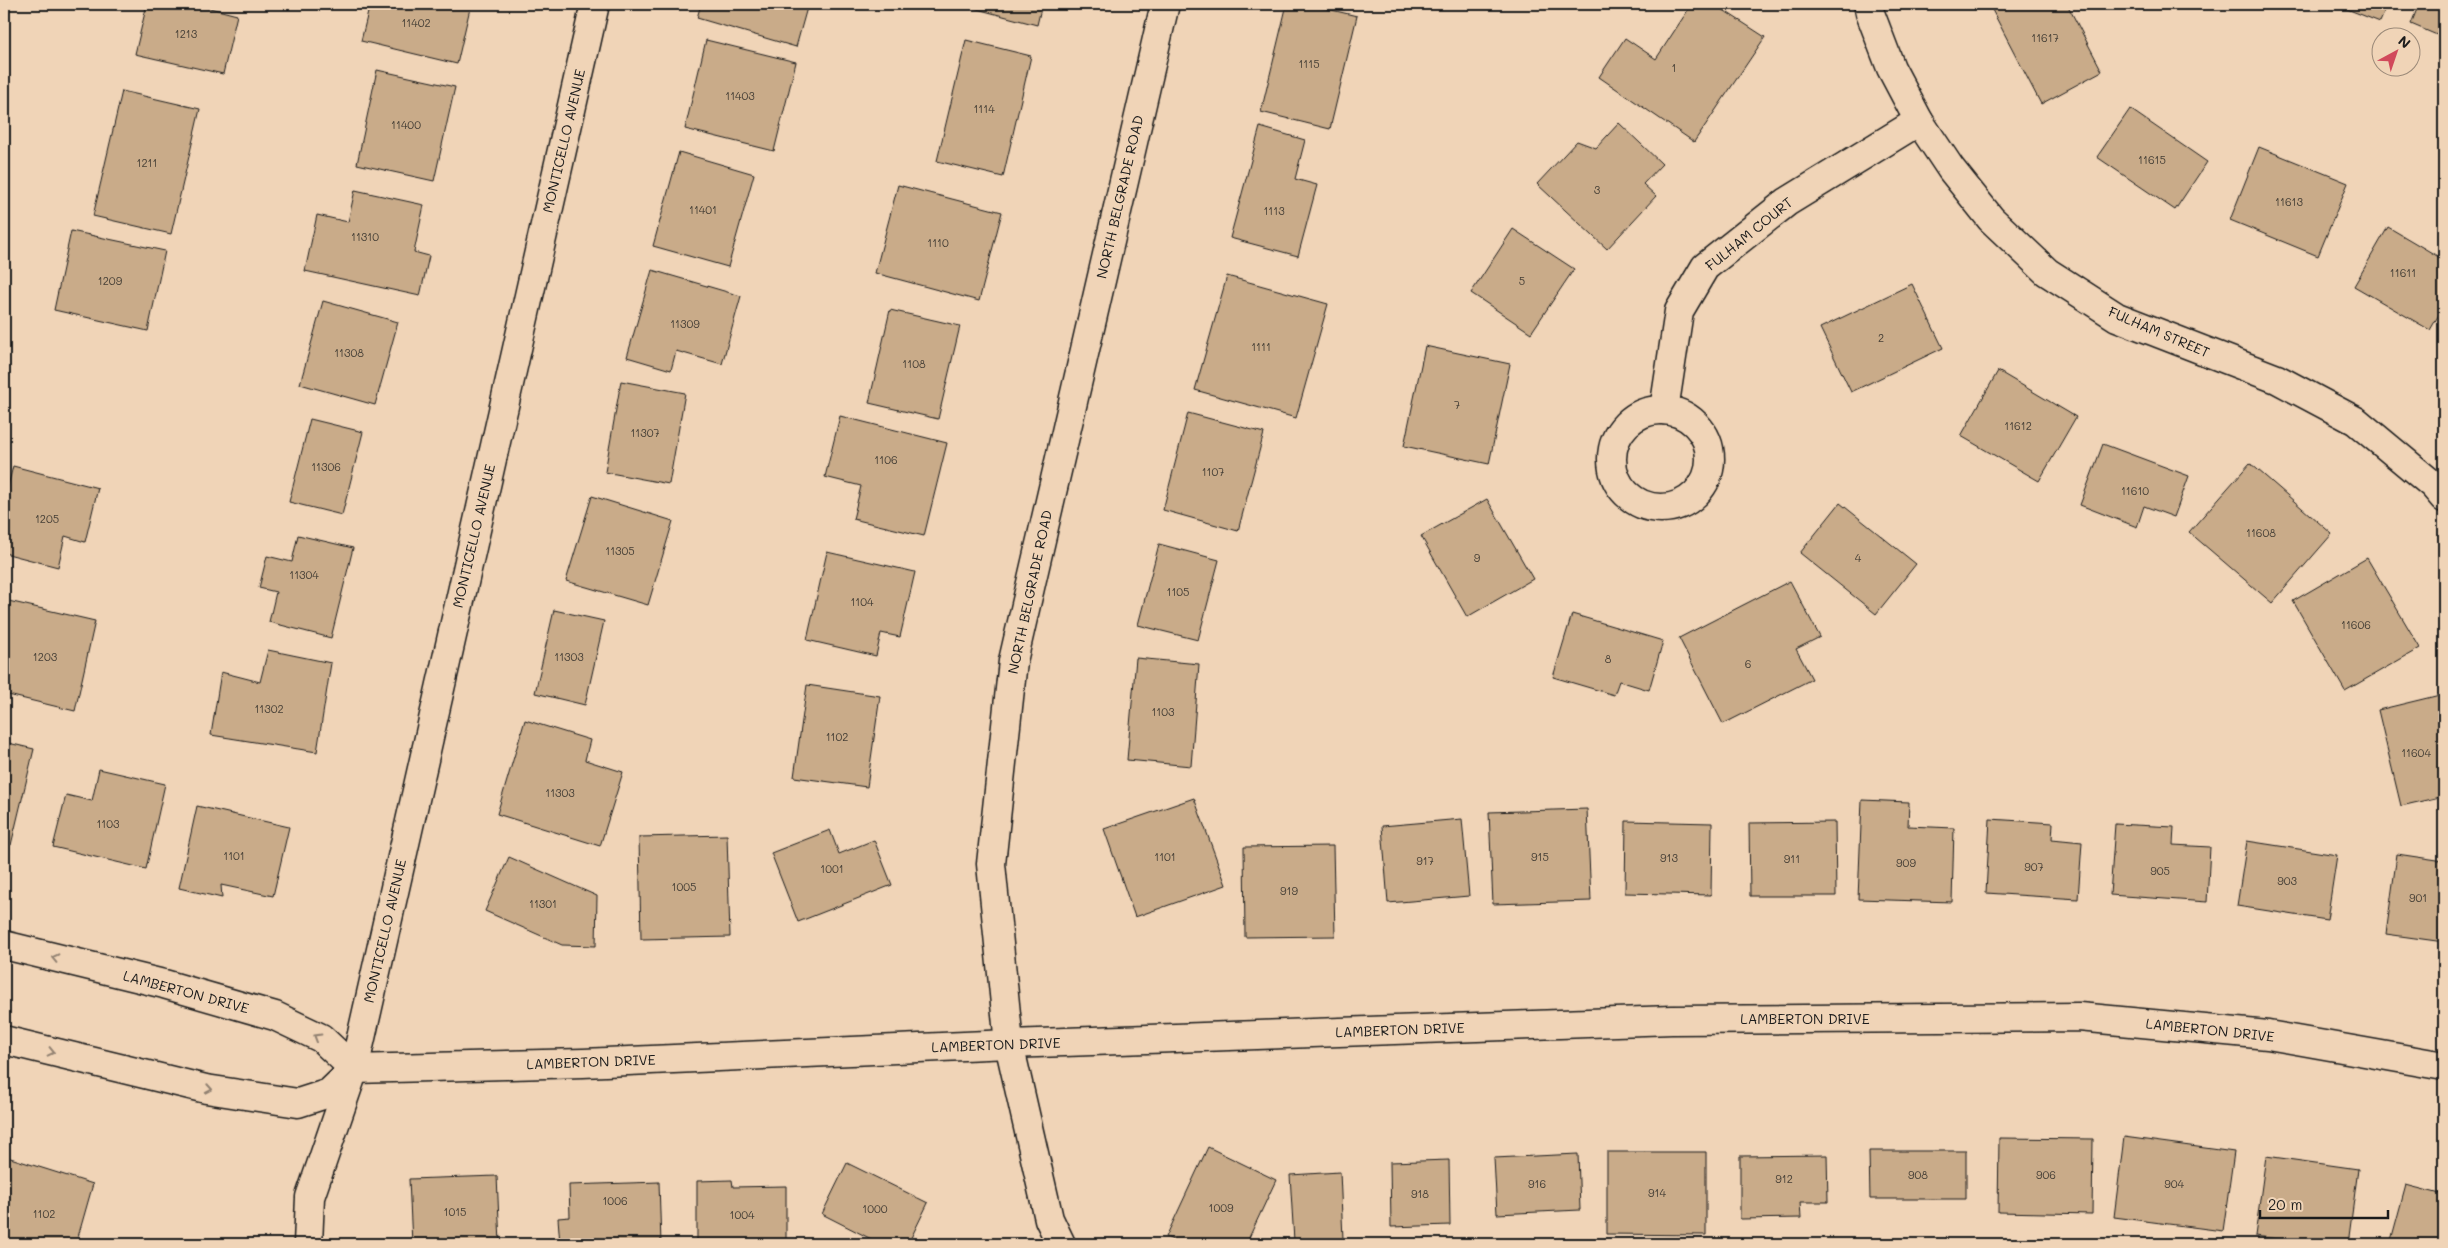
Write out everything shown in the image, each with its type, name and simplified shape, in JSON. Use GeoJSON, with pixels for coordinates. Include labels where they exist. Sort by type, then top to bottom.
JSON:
{"type":"FeatureCollection","features":[{"type":"Feature","properties":{"kind":"street","name":"MONTICELLO AVENUE"},"geometry":{"type":"LineString","coordinates":[[308,1244],[310,1197],[354,1069],[595,4]]}},
{"type":"Feature","properties":{"kind":"street","name":"NORTH BELGRADE ROAD"},"geometry":{"type":"LineString","coordinates":[[1061,1244],[1049,1219],[1009,1044],[991,864],[1013,661],[1166,4]]}},
{"type":"Feature","properties":{"kind":"street","name":"FULHAM STREET"},"geometry":{"type":"LineString","coordinates":[[1868,4],[1891,68],[1919,121],[1951,169],[1992,220],[2046,272],[2117,317],[2277,379],[2356,421],[2433,485],[2444,498]]}},
{"type":"Feature","properties":{"kind":"street","name":"FULHAM COURT"},"geometry":{"type":"LineString","coordinates":[[1664,410],[1679,311],[1705,267],[1787,202],[1919,121]]}},
{"type":"Feature","properties":{"kind":"street","name":"LAMBERTON DRIVE"},"geometry":{"type":"LineString","coordinates":[[4,945],[164,984],[275,1016],[321,1038],[354,1069],[583,1063],[1009,1044],[1672,1020],[2079,1017],[2268,1035],[2444,1066]]}},
{"type":"Feature","properties":{"kind":"street"},"geometry":{"type":"LineString","coordinates":[[4,1040],[206,1089],[298,1103],[329,1093],[354,1069]]}},
{"type":"Feature","properties":{"kind":"building"},"geometry":{"type":"Polygon","coordinates":[[[147,4],[207,4],[206,7],[237,15],[223,74],[135,54],[147,4]]]}},
{"type":"Feature","properties":{"kind":"building"},"geometry":{"type":"Polygon","coordinates":[[[370,4],[471,4],[457,64],[361,41],[370,4]]]}},
{"type":"Feature","properties":{"kind":"building"},"geometry":{"type":"Polygon","coordinates":[[[701,4],[808,4],[796,47],[697,18],[701,4]]]}},
{"type":"Feature","properties":{"kind":"building"},"geometry":{"type":"Polygon","coordinates":[[[958,4],[1042,4],[1037,25],[958,4]]]}},
{"type":"Feature","properties":{"kind":"building"},"geometry":{"type":"Polygon","coordinates":[[[1287,4],[1306,4],[1357,16],[1330,129],[1261,112],[1287,4]]]}},
{"type":"Feature","properties":{"kind":"building"},"geometry":{"type":"Polygon","coordinates":[[[1692,4],[1714,4],[1765,37],[1694,142],[1599,77],[1625,38],[1656,59],[1692,4]]]}},
{"type":"Feature","properties":{"kind":"building"},"geometry":{"type":"Polygon","coordinates":[[[1989,4],[2067,4],[2102,71],[2041,104],[1989,4]]]}},
{"type":"Feature","properties":{"kind":"building"},"geometry":{"type":"Polygon","coordinates":[[[2334,4],[2388,4],[2380,22],[2334,4]]]}},
{"type":"Feature","properties":{"kind":"building"},"geometry":{"type":"Polygon","coordinates":[[[2419,4],[2444,4],[2444,38],[2411,24],[2419,4]]]}},
{"type":"Feature","properties":{"kind":"building"},"geometry":{"type":"Polygon","coordinates":[[[706,40],[796,62],[774,151],[685,129],[706,40]]]}},
{"type":"Feature","properties":{"kind":"building"},"geometry":{"type":"Polygon","coordinates":[[[966,40],[1031,56],[1003,177],[937,161],[966,40]]]}},
{"type":"Feature","properties":{"kind":"building"},"geometry":{"type":"Polygon","coordinates":[[[377,70],[455,87],[434,181],[357,164],[377,70]]]}},
{"type":"Feature","properties":{"kind":"building"},"geometry":{"type":"Polygon","coordinates":[[[122,91],[200,109],[171,234],[93,216],[122,91]]]}},
{"type":"Feature","properties":{"kind":"building"},"geometry":{"type":"Polygon","coordinates":[[[2130,109],[2207,162],[2175,210],[2097,157],[2130,109]]]}},
{"type":"Feature","properties":{"kind":"building"},"geometry":{"type":"Polygon","coordinates":[[[1619,123],[1662,164],[1643,184],[1656,196],[1607,249],[1537,184],[1577,141],[1596,148],[1619,123]]]}},
{"type":"Feature","properties":{"kind":"building"},"geometry":{"type":"Polygon","coordinates":[[[1260,127],[1305,140],[1295,179],[1317,185],[1298,256],[1230,238],[1260,127]]]}},
{"type":"Feature","properties":{"kind":"building"},"geometry":{"type":"Polygon","coordinates":[[[2259,147],[2348,183],[2318,256],[2230,220],[2259,147]]]}},
{"type":"Feature","properties":{"kind":"building"},"geometry":{"type":"Polygon","coordinates":[[[679,152],[754,174],[728,267],[653,246],[679,152]]]}},
{"type":"Feature","properties":{"kind":"building"},"geometry":{"type":"Polygon","coordinates":[[[898,185],[1002,212],[979,301],[875,273],[898,185]]]}},
{"type":"Feature","properties":{"kind":"building"},"geometry":{"type":"Polygon","coordinates":[[[355,190],[424,205],[414,252],[429,256],[420,296],[305,271],[317,215],[348,222],[355,190]]]}},
{"type":"Feature","properties":{"kind":"building"},"geometry":{"type":"Polygon","coordinates":[[[2388,227],[2444,260],[2444,306],[2430,330],[2354,286],[2388,227]]]}},
{"type":"Feature","properties":{"kind":"building"},"geometry":{"type":"Polygon","coordinates":[[[1513,229],[1574,269],[1531,333],[1471,293],[1513,229]]]}},
{"type":"Feature","properties":{"kind":"building"},"geometry":{"type":"Polygon","coordinates":[[[71,231],[165,251],[148,331],[54,310],[71,231]]]}},
{"type":"Feature","properties":{"kind":"building"},"geometry":{"type":"Polygon","coordinates":[[[652,270],[741,296],[722,364],[676,351],[671,370],[627,357],[652,270]]]}},
{"type":"Feature","properties":{"kind":"building"},"geometry":{"type":"Polygon","coordinates":[[[1227,276],[1328,304],[1296,418],[1195,390],[1227,276]]]}},
{"type":"Feature","properties":{"kind":"building"},"geometry":{"type":"Polygon","coordinates":[[[1912,284],[1943,348],[1851,392],[1820,328],[1912,284]]]}},
{"type":"Feature","properties":{"kind":"building"},"geometry":{"type":"Polygon","coordinates":[[[323,301],[398,322],[375,405],[300,384],[323,301]]]}},
{"type":"Feature","properties":{"kind":"building"},"geometry":{"type":"Polygon","coordinates":[[[890,310],[960,326],[938,419],[869,403],[890,310]]]}},
{"type":"Feature","properties":{"kind":"building"},"geometry":{"type":"Polygon","coordinates":[[[1425,346],[1510,364],[1489,464],[1404,446],[1425,346]]]}},
{"type":"Feature","properties":{"kind":"building"},"geometry":{"type":"Polygon","coordinates":[[[1998,371],[2076,417],[2039,481],[1961,436],[1998,371]]]}},
{"type":"Feature","properties":{"kind":"building"},"geometry":{"type":"Polygon","coordinates":[[[621,381],[685,393],[669,484],[605,472],[621,381]]]}},
{"type":"Feature","properties":{"kind":"building"},"geometry":{"type":"Polygon","coordinates":[[[1188,413],[1264,433],[1238,531],[1163,510],[1188,413]]]}},
{"type":"Feature","properties":{"kind":"building"},"geometry":{"type":"Polygon","coordinates":[[[840,416],[947,443],[924,536],[853,519],[861,486],[825,477],[840,416]]]}},
{"type":"Feature","properties":{"kind":"building"},"geometry":{"type":"Polygon","coordinates":[[[310,419],[363,432],[342,515],[289,502],[310,419]]]}},
{"type":"Feature","properties":{"kind":"building"},"geometry":{"type":"Polygon","coordinates":[[[2103,444],[2189,476],[2174,517],[2144,506],[2137,527],[2080,505],[2103,444]]]}},
{"type":"Feature","properties":{"kind":"building"},"geometry":{"type":"Polygon","coordinates":[[[2250,463],[2332,534],[2272,603],[2189,532],[2250,463]]]}},
{"type":"Feature","properties":{"kind":"building"},"geometry":{"type":"Polygon","coordinates":[[[13,466],[98,488],[85,542],[65,536],[58,567],[4,553],[4,502],[13,466]]]}},
{"type":"Feature","properties":{"kind":"building"},"geometry":{"type":"Polygon","coordinates":[[[592,496],[673,521],[648,605],[566,581],[592,496]]]}},
{"type":"Feature","properties":{"kind":"building"},"geometry":{"type":"Polygon","coordinates":[[[1487,499],[1533,579],[1467,617],[1421,536],[1487,499]]]}},
{"type":"Feature","properties":{"kind":"building"},"geometry":{"type":"Polygon","coordinates":[[[1840,503],[1916,564],[1876,614],[1800,553],[1840,503]]]}},
{"type":"Feature","properties":{"kind":"building"},"geometry":{"type":"Polygon","coordinates":[[[298,535],[353,548],[331,638],[269,622],[276,592],[259,588],[267,556],[292,562],[298,535]]]}},
{"type":"Feature","properties":{"kind":"building"},"geometry":{"type":"Polygon","coordinates":[[[1159,544],[1219,560],[1198,640],[1138,625],[1159,544]]]}},
{"type":"Feature","properties":{"kind":"building"},"geometry":{"type":"Polygon","coordinates":[[[827,552],[915,572],[900,637],[881,633],[876,656],[807,640],[827,552]]]}},
{"type":"Feature","properties":{"kind":"building"},"geometry":{"type":"Polygon","coordinates":[[[2367,558],[2420,648],[2345,691],[2293,601],[2367,558]]]}},
{"type":"Feature","properties":{"kind":"building"},"geometry":{"type":"Polygon","coordinates":[[[1790,581],[1820,637],[1796,649],[1812,679],[1723,724],[1679,638],[1790,581]]]}},
{"type":"Feature","properties":{"kind":"building"},"geometry":{"type":"Polygon","coordinates":[[[4,600],[95,621],[75,711],[4,694],[4,600]]]}},
{"type":"Feature","properties":{"kind":"building"},"geometry":{"type":"Polygon","coordinates":[[[554,610],[604,621],[585,705],[535,693],[554,610]]]}},
{"type":"Feature","properties":{"kind":"building"},"geometry":{"type":"Polygon","coordinates":[[[1572,614],[1663,641],[1649,690],[1619,681],[1614,695],[1553,677],[1572,614]]]}},
{"type":"Feature","properties":{"kind":"building"},"geometry":{"type":"Polygon","coordinates":[[[268,650],[331,663],[317,752],[211,735],[221,672],[260,682],[268,650]]]}},
{"type":"Feature","properties":{"kind":"building"},"geometry":{"type":"Polygon","coordinates":[[[1136,658],[1199,664],[1191,766],[1127,760],[1136,658]]]}},
{"type":"Feature","properties":{"kind":"building"},"geometry":{"type":"Polygon","coordinates":[[[807,685],[880,696],[867,787],[794,777],[807,685]]]}},
{"type":"Feature","properties":{"kind":"building"},"geometry":{"type":"Polygon","coordinates":[[[2444,694],[2444,796],[2401,806],[2378,710],[2444,694]]]}},
{"type":"Feature","properties":{"kind":"building"},"geometry":{"type":"Polygon","coordinates":[[[525,720],[590,740],[585,760],[623,772],[600,846],[497,814],[525,720]]]}},
{"type":"Feature","properties":{"kind":"building"},"geometry":{"type":"Polygon","coordinates":[[[4,742],[34,749],[11,845],[4,843],[4,742]]]}},
{"type":"Feature","properties":{"kind":"building"},"geometry":{"type":"Polygon","coordinates":[[[99,769],[165,784],[146,869],[53,847],[66,795],[92,801],[99,769]]]}},
{"type":"Feature","properties":{"kind":"building"},"geometry":{"type":"Polygon","coordinates":[[[1194,798],[1226,885],[1135,917],[1104,829],[1194,798]]]}},
{"type":"Feature","properties":{"kind":"building"},"geometry":{"type":"Polygon","coordinates":[[[1862,800],[1909,802],[1908,826],[1954,828],[1952,902],[1858,899],[1862,800]]]}},
{"type":"Feature","properties":{"kind":"building"},"geometry":{"type":"Polygon","coordinates":[[[197,806],[289,827],[273,896],[221,885],[222,898],[179,888],[197,806]]]}},
{"type":"Feature","properties":{"kind":"building"},"geometry":{"type":"Polygon","coordinates":[[[1587,809],[1591,901],[1493,904],[1489,812],[1587,809]]]}},
{"type":"Feature","properties":{"kind":"building"},"geometry":{"type":"Polygon","coordinates":[[[1462,819],[1469,896],[1388,903],[1382,826],[1462,819]]]}},
{"type":"Feature","properties":{"kind":"building"},"geometry":{"type":"Polygon","coordinates":[[[1990,819],[2053,823],[2052,839],[2082,842],[2078,899],[1986,893],[1990,819]]]}},
{"type":"Feature","properties":{"kind":"building"},"geometry":{"type":"Polygon","coordinates":[[[1626,821],[1712,823],[1711,895],[1625,893],[1626,821]]]}},
{"type":"Feature","properties":{"kind":"building"},"geometry":{"type":"Polygon","coordinates":[[[1835,822],[1836,896],[1750,896],[1749,823],[1835,822]]]}},
{"type":"Feature","properties":{"kind":"building"},"geometry":{"type":"Polygon","coordinates":[[[2115,824],[2174,827],[2173,845],[2210,847],[2207,902],[2110,895],[2115,824]]]}},
{"type":"Feature","properties":{"kind":"building"},"geometry":{"type":"Polygon","coordinates":[[[830,830],[839,854],[874,840],[892,885],[798,922],[771,853],[830,830]]]}},
{"type":"Feature","properties":{"kind":"building"},"geometry":{"type":"Polygon","coordinates":[[[727,835],[730,937],[641,939],[639,837],[727,835]]]}},
{"type":"Feature","properties":{"kind":"building"},"geometry":{"type":"Polygon","coordinates":[[[2247,841],[2337,855],[2327,920],[2237,906],[2247,841]]]}},
{"type":"Feature","properties":{"kind":"building"},"geometry":{"type":"Polygon","coordinates":[[[1333,846],[1335,936],[1245,937],[1244,847],[1333,846]]]}},
{"type":"Feature","properties":{"kind":"building"},"geometry":{"type":"Polygon","coordinates":[[[2397,854],[2444,861],[2444,942],[2386,934],[2397,854]]]}},
{"type":"Feature","properties":{"kind":"building"},"geometry":{"type":"Polygon","coordinates":[[[509,857],[597,896],[596,946],[562,945],[485,911],[509,857]]]}},
{"type":"Feature","properties":{"kind":"building"},"geometry":{"type":"Polygon","coordinates":[[[2124,1137],[2234,1152],[2223,1231],[2114,1217],[2124,1137]]]}},
{"type":"Feature","properties":{"kind":"building"},"geometry":{"type":"Polygon","coordinates":[[[1999,1138],[2093,1139],[2092,1214],[1998,1212],[1999,1138]]]}},
{"type":"Feature","properties":{"kind":"building"},"geometry":{"type":"Polygon","coordinates":[[[1208,1147],[1276,1180],[1246,1244],[1182,1244],[1166,1237],[1208,1147]]]}},
{"type":"Feature","properties":{"kind":"building"},"geometry":{"type":"Polygon","coordinates":[[[1869,1151],[1966,1151],[1966,1199],[1870,1199],[1869,1151]]]}},
{"type":"Feature","properties":{"kind":"building"},"geometry":{"type":"Polygon","coordinates":[[[1607,1152],[1706,1152],[1706,1235],[1607,1234],[1607,1152]]]}},
{"type":"Feature","properties":{"kind":"building"},"geometry":{"type":"Polygon","coordinates":[[[1578,1154],[1580,1210],[1497,1214],[1494,1158],[1578,1154]]]}},
{"type":"Feature","properties":{"kind":"building"},"geometry":{"type":"Polygon","coordinates":[[[1827,1155],[1828,1202],[1800,1202],[1801,1218],[1740,1219],[1740,1156],[1827,1155]]]}},
{"type":"Feature","properties":{"kind":"building"},"geometry":{"type":"Polygon","coordinates":[[[4,1156],[93,1184],[76,1244],[4,1244],[4,1156]]]}},
{"type":"Feature","properties":{"kind":"building"},"geometry":{"type":"Polygon","coordinates":[[[2266,1156],[2358,1169],[2348,1244],[2316,1244],[2255,1236],[2266,1156]]]}},
{"type":"Feature","properties":{"kind":"building"},"geometry":{"type":"Polygon","coordinates":[[[1449,1160],[1450,1225],[1391,1227],[1390,1162],[1449,1160]]]}},
{"type":"Feature","properties":{"kind":"building"},"geometry":{"type":"Polygon","coordinates":[[[847,1163],[928,1203],[908,1244],[881,1244],[822,1214],[847,1163]]]}},
{"type":"Feature","properties":{"kind":"building"},"geometry":{"type":"Polygon","coordinates":[[[1340,1172],[1343,1239],[1294,1241],[1290,1175],[1340,1172]]]}},
{"type":"Feature","properties":{"kind":"building"},"geometry":{"type":"Polygon","coordinates":[[[497,1176],[500,1244],[412,1244],[409,1179],[497,1176]]]}},
{"type":"Feature","properties":{"kind":"building"},"geometry":{"type":"Polygon","coordinates":[[[732,1180],[733,1187],[786,1186],[786,1244],[697,1244],[697,1181],[732,1180]]]}},
{"type":"Feature","properties":{"kind":"building"},"geometry":{"type":"Polygon","coordinates":[[[659,1182],[661,1244],[560,1244],[558,1218],[570,1217],[569,1185],[659,1182]]]}},
{"type":"Feature","properties":{"kind":"building"},"geometry":{"type":"Polygon","coordinates":[[[2406,1185],[2444,1195],[2444,1244],[2390,1244],[2406,1185]]]}}]}
